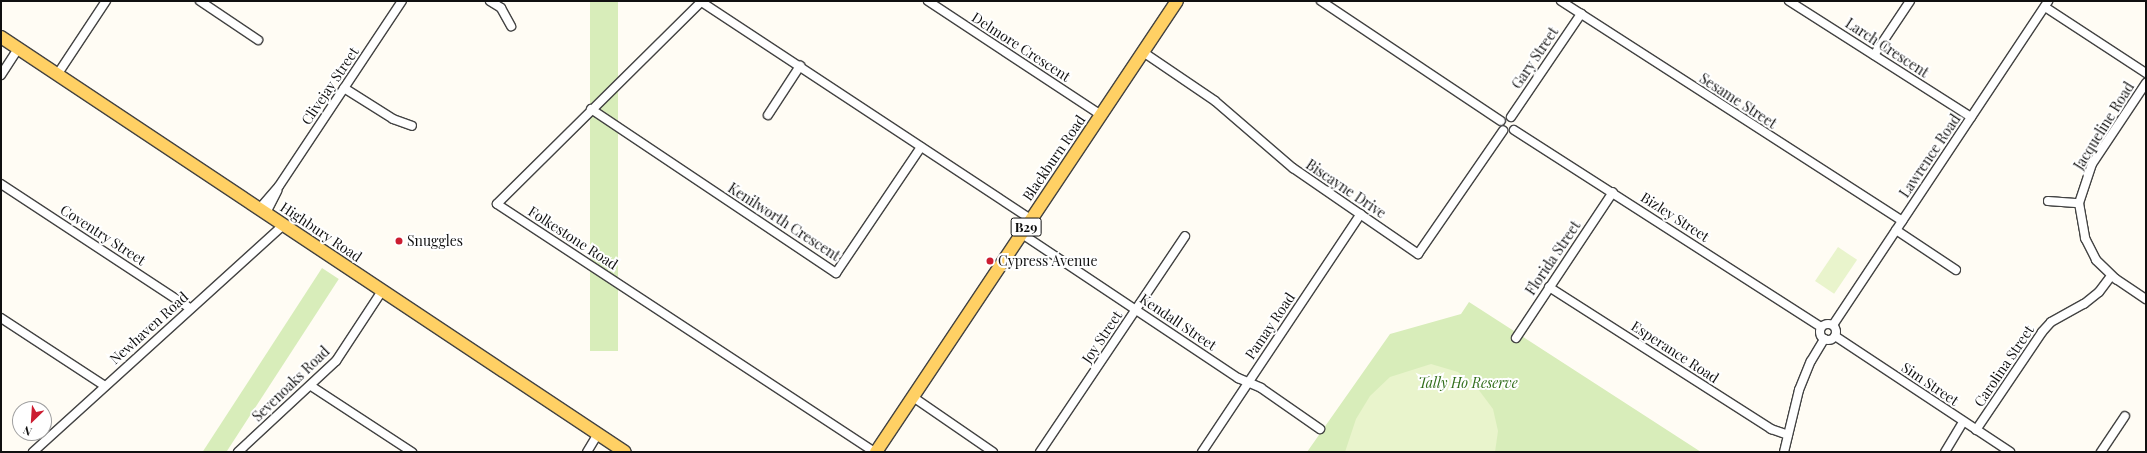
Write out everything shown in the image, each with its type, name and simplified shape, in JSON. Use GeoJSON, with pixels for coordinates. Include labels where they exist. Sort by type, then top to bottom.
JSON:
{"type":"FeatureCollection","features":[{"type":"Feature","properties":{"kind":"main road","name":"Blackburn Road"},"geometry":{"type":"LineString","coordinates":[[875,452],[1177,1]]}},
{"type":"Feature","properties":{"kind":"main road","name":"Highbury Road"},"geometry":{"type":"LineString","coordinates":[[1,37],[625,452]]}},
{"type":"Feature","properties":{"kind":"street"},"geometry":{"type":"LineString","coordinates":[[57,75],[106,1]]}},
{"type":"Feature","properties":{"kind":"street"},"geometry":{"type":"LineString","coordinates":[[200,1],[258,40]]}},
{"type":"Feature","properties":{"kind":"street","name":"Clivejay Street"},"geometry":{"type":"LineString","coordinates":[[263,211],[402,1]]}},
{"type":"Feature","properties":{"kind":"street"},"geometry":{"type":"LineString","coordinates":[[490,1],[501,8],[511,26]]}},
{"type":"Feature","properties":{"kind":"street"},"geometry":{"type":"LineString","coordinates":[[700,1],[1031,219]]}},
{"type":"Feature","properties":{"kind":"street","name":"Folkestone Road"},"geometry":{"type":"LineString","coordinates":[[700,1],[497,204],[875,452]]}},
{"type":"Feature","properties":{"kind":"street","name":"Delmore Crescent"},"geometry":{"type":"LineString","coordinates":[[928,1],[1101,115]]}},
{"type":"Feature","properties":{"kind":"street"},"geometry":{"type":"LineString","coordinates":[[1321,1],[1501,121],[1503,131],[1508,132],[1514,130],[1516,124],[1511,117],[1505,117],[1501,121]]}},
{"type":"Feature","properties":{"kind":"street","name":"Sesame Street"},"geometry":{"type":"LineString","coordinates":[[1561,1],[1902,221]]}},
{"type":"Feature","properties":{"kind":"street","name":"Larch Crescent"},"geometry":{"type":"LineString","coordinates":[[1789,1],[1971,117]]}},
{"type":"Feature","properties":{"kind":"street"},"geometry":{"type":"LineString","coordinates":[[1874,55],[1910,1]]}},
{"type":"Feature","properties":{"kind":"street"},"geometry":{"type":"LineString","coordinates":[[2047,4],[2146,73]]}},
{"type":"Feature","properties":{"kind":"street","name":"Lawrence Road"},"geometry":{"type":"LineString","coordinates":[[1833,325],[2047,4]]}},
{"type":"Feature","properties":{"kind":"street","name":"Gary Street"},"geometry":{"type":"LineString","coordinates":[[1511,117],[1581,14]]}},
{"type":"Feature","properties":{"kind":"street"},"geometry":{"type":"LineString","coordinates":[[1,75],[18,48]]}},
{"type":"Feature","properties":{"kind":"street","name":"Biscayne Drive"},"geometry":{"type":"LineString","coordinates":[[1142,52],[1215,101],[1293,168],[1418,254],[1503,131]]}},
{"type":"Feature","properties":{"kind":"street"},"geometry":{"type":"LineString","coordinates":[[768,115],[800,66]]}},
{"type":"Feature","properties":{"kind":"street","name":"Jacqueline Road"},"geometry":{"type":"LineString","coordinates":[[2146,83],[2092,164],[2079,203],[2085,238],[2096,260],[2111,276],[2146,299]]}},
{"type":"Feature","properties":{"kind":"street"},"geometry":{"type":"LineString","coordinates":[[344,88],[393,119],[412,126]]}},
{"type":"Feature","properties":{"kind":"street","name":"Kenilworth Crescent"},"geometry":{"type":"LineString","coordinates":[[591,109],[836,273],[921,147]]}},
{"type":"Feature","properties":{"kind":"street","name":"Bizley Street"},"geometry":{"type":"LineString","coordinates":[[1514,130],[1613,192],[1821,327]]}},
{"type":"Feature","properties":{"kind":"street","name":"Coventry Street"},"geometry":{"type":"LineString","coordinates":[[1,184],[190,308]]}},
{"type":"Feature","properties":{"kind":"street","name":"Florida Street"},"geometry":{"type":"LineString","coordinates":[[1516,338],[1613,192]]}},
{"type":"Feature","properties":{"kind":"street"},"geometry":{"type":"LineString","coordinates":[[2048,202],[2079,203]]}},
{"type":"Feature","properties":{"kind":"street","name":"Pamay Road"},"geometry":{"type":"LineString","coordinates":[[1202,452],[1361,214]]}},
{"type":"Feature","properties":{"kind":"street","name":"Newhaven Road"},"geometry":{"type":"LineString","coordinates":[[33,452],[283,225]]}},
{"type":"Feature","properties":{"kind":"street"},"geometry":{"type":"LineString","coordinates":[[1896,230],[1956,270]]}},
{"type":"Feature","properties":{"kind":"street","name":"Kendall Street"},"geometry":{"type":"LineString","coordinates":[[1022,234],[1136,310],[1320,428]]}},
{"type":"Feature","properties":{"kind":"street","name":"Joy Street"},"geometry":{"type":"LineString","coordinates":[[1040,452],[1185,236]]}},
{"type":"Feature","properties":{"kind":"street","name":"Carolina Street"},"geometry":{"type":"LineString","coordinates":[[1976,430],[2042,332],[2051,322],[2084,304],[2111,276]]}},
{"type":"Feature","properties":{"kind":"street","name":"Esperance Road"},"geometry":{"type":"LineString","coordinates":[[1549,287],[1771,429],[1788,435]]}},
{"type":"Feature","properties":{"kind":"street","name":"Sevenoaks Road"},"geometry":{"type":"LineString","coordinates":[[238,452],[311,386],[340,356],[382,291]]}},
{"type":"Feature","properties":{"kind":"street"},"geometry":{"type":"LineString","coordinates":[[1,318],[105,386]]}},
{"type":"Feature","properties":{"kind":"street"},"geometry":{"type":"LineString","coordinates":[[1827,323],[1833,325],[1837,331],[1835,336],[1830,340],[1824,339],[1820,333],[1821,327],[1827,323]]}},
{"type":"Feature","properties":{"kind":"street","name":"Sim Street"},"geometry":{"type":"LineString","coordinates":[[1835,336],[2010,452]]}},
{"type":"Feature","properties":{"kind":"street"},"geometry":{"type":"LineString","coordinates":[[1784,452],[1799,390],[1811,361],[1824,339]]}},
{"type":"Feature","properties":{"kind":"street"},"geometry":{"type":"LineString","coordinates":[[311,386],[412,452]]}},
{"type":"Feature","properties":{"kind":"street"},"geometry":{"type":"LineString","coordinates":[[913,397],[993,452]]}},
{"type":"Feature","properties":{"kind":"street"},"geometry":{"type":"LineString","coordinates":[[2101,452],[2125,416]]}},
{"type":"Feature","properties":{"kind":"street"},"geometry":{"type":"LineString","coordinates":[[1945,452],[1963,422]]}},
{"type":"Feature","properties":{"kind":"street"},"geometry":{"type":"LineString","coordinates":[[587,452],[598,434]]}},
{"type":"Feature","properties":{"kind":"green space"},"geometry":{"type":"Polygon","coordinates":[[[590,1],[618,1],[618,351],[590,351],[590,1]]]}},
{"type":"Feature","properties":{"kind":"green space"},"geometry":{"type":"Polygon","coordinates":[[[1838,247],[1857,260],[1834,294],[1815,281],[1838,247]]]}},
{"type":"Feature","properties":{"kind":"green space"},"geometry":{"type":"Polygon","coordinates":[[[322,268],[339,279],[226,452],[203,452],[322,268]]]}},
{"type":"Feature","properties":{"kind":"green space","name":"Tally Ho Reserve"},"geometry":{"type":"Polygon","coordinates":[[[1469,302],[1701,452],[1307,452],[1390,334],[1461,314],[1469,302]]]}},
{"type":"Feature","properties":{"kind":"green space"},"geometry":{"type":"Polygon","coordinates":[[[1431,364],[1458,372],[1478,389],[1493,409],[1498,431],[1495,452],[1345,452],[1356,419],[1370,396],[1390,377],[1431,364]]]}},
{"type":"Feature","properties":{"kind":"place","name":"Snuggles"},"geometry":{"type":"Point","coordinates":[399,241]}},
{"type":"Feature","properties":{"kind":"place","name":"Cypress Avenue"},"geometry":{"type":"Point","coordinates":[990,261]}}]}
